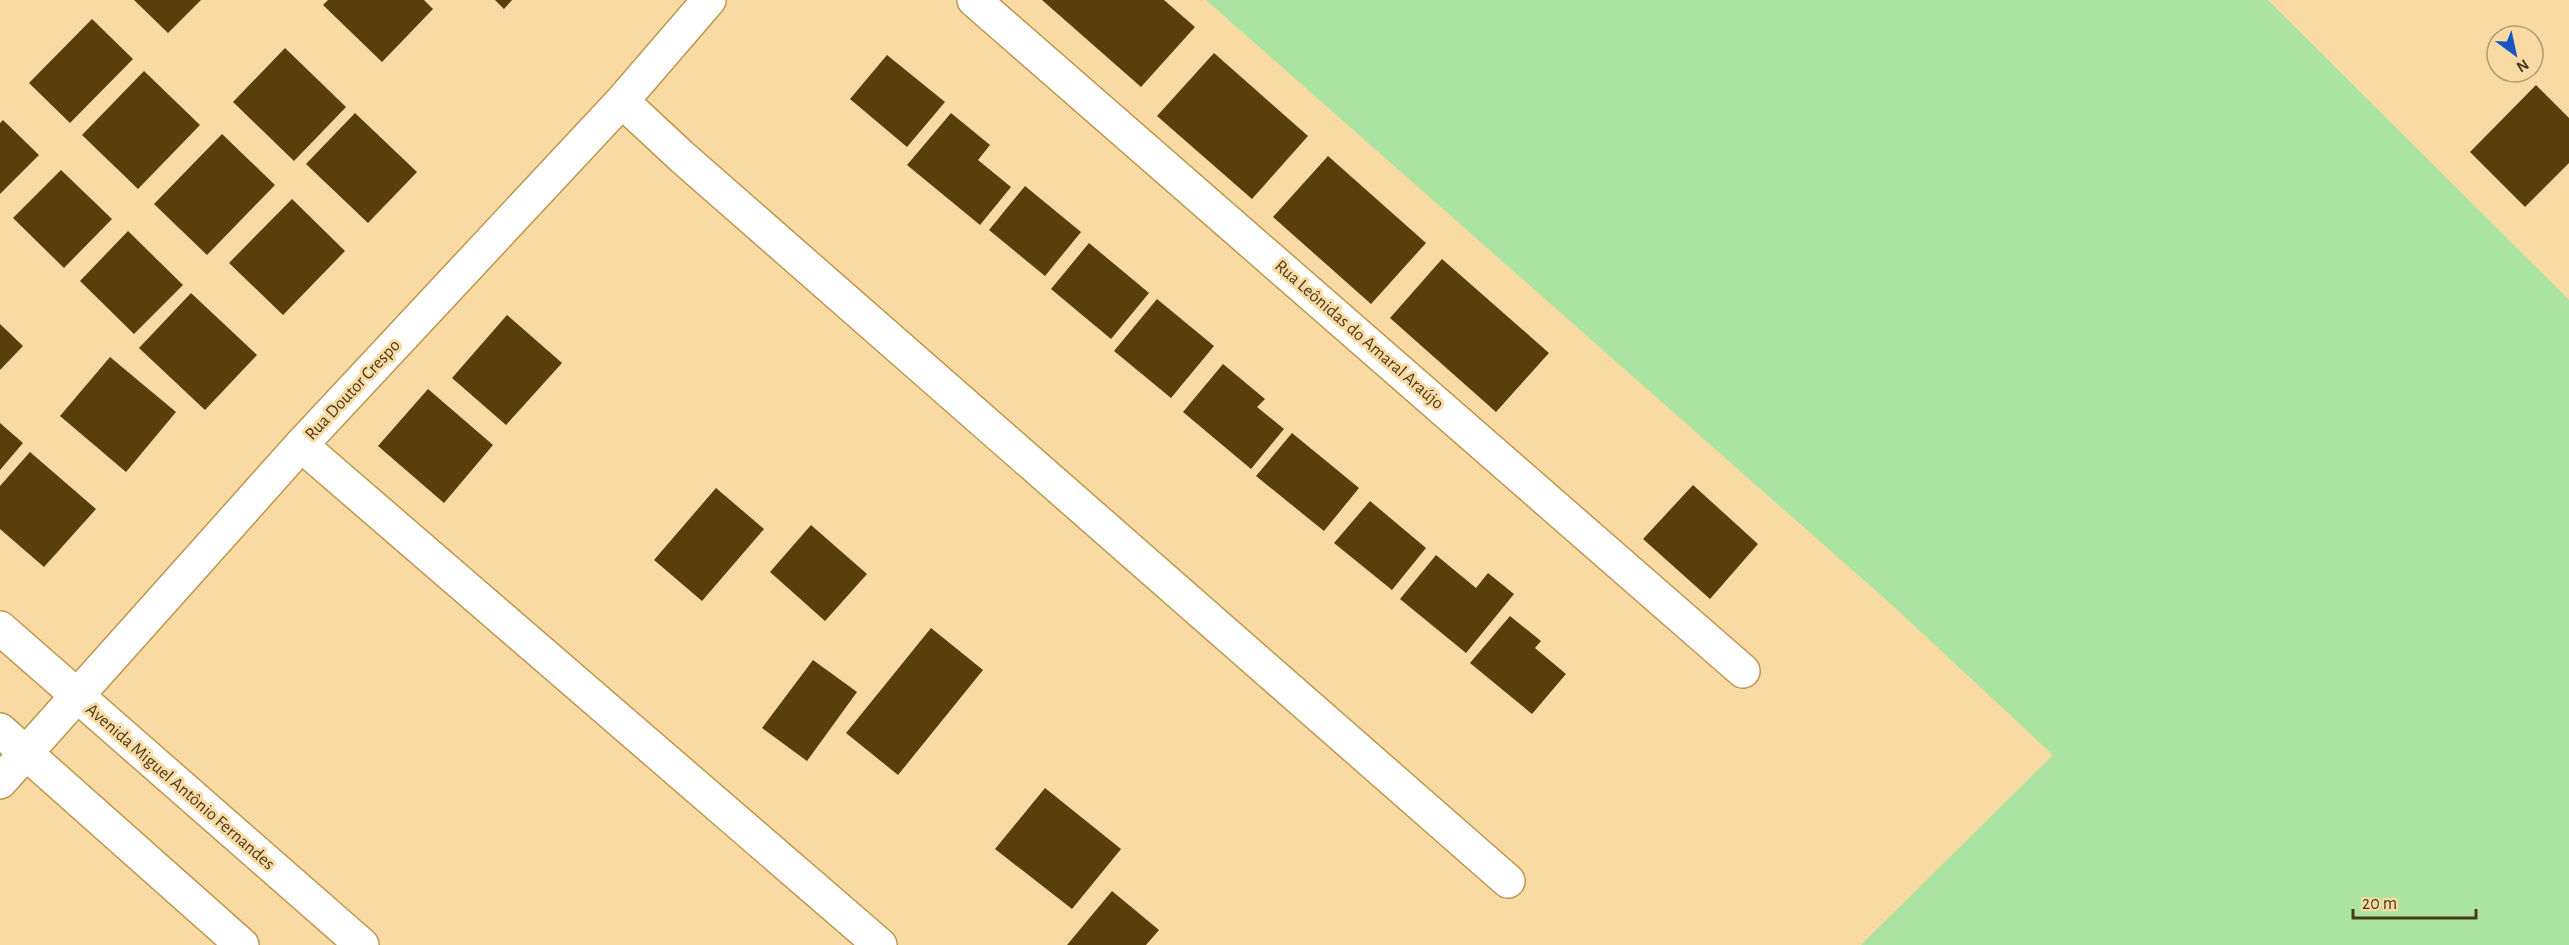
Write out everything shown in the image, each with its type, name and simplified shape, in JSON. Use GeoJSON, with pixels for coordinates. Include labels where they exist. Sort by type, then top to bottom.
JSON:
{"type":"FeatureCollection","features":[{"type":"Feature","properties":{"kind":"street","name":"Rua Doutor Crespo"},"geometry":{"type":"LineString","coordinates":[[0,782],[301,446],[622,101],[709,0]]}},
{"type":"Feature","properties":{"kind":"street","name":"Rua Leônidas do Amaral Araújo"},"geometry":{"type":"LineString","coordinates":[[974,0],[1743,671]]}},
{"type":"Feature","properties":{"kind":"street"},"geometry":{"type":"LineString","coordinates":[[622,101],[717,188],[1508,881]]}},
{"type":"Feature","properties":{"kind":"street"},"geometry":{"type":"LineString","coordinates":[[301,446],[880,945]]}},
{"type":"Feature","properties":{"kind":"street","name":"Avenida Miguel Antônio Fernandes"},"geometry":{"type":"LineString","coordinates":[[0,628],[76,697],[362,945]]}},
{"type":"Feature","properties":{"kind":"street"},"geometry":{"type":"LineString","coordinates":[[0,730],[242,945]]}},
{"type":"Feature","properties":{"kind":"green space"},"geometry":{"type":"Polygon","coordinates":[[[1206,0],[2268,0],[2569,300],[2569,945],[1861,945],[2053,755],[1892,605],[1206,0]]]}},
{"type":"Feature","properties":{"kind":"building"},"geometry":{"type":"Polygon","coordinates":[[[134,0],[201,0],[168,33],[134,0]]]}},
{"type":"Feature","properties":{"kind":"building"},"geometry":{"type":"Polygon","coordinates":[[[328,0],[424,0],[433,9],[382,62],[323,5],[328,0]]]}},
{"type":"Feature","properties":{"kind":"building"},"geometry":{"type":"Polygon","coordinates":[[[495,0],[512,0],[504,9],[495,0]]]}},
{"type":"Feature","properties":{"kind":"building"},"geometry":{"type":"Polygon","coordinates":[[[1042,0],[1164,0],[1195,27],[1141,87],[1042,0]]]}},
{"type":"Feature","properties":{"kind":"building"},"geometry":{"type":"Polygon","coordinates":[[[92,19],[133,59],[70,123],[29,83],[92,19]]]}},
{"type":"Feature","properties":{"kind":"building"},"geometry":{"type":"Polygon","coordinates":[[[285,48],[346,107],[294,161],[233,102],[285,48]]]}},
{"type":"Feature","properties":{"kind":"building"},"geometry":{"type":"Polygon","coordinates":[[[1214,53],[1308,136],[1252,199],[1157,116],[1214,53]]]}},
{"type":"Feature","properties":{"kind":"building"},"geometry":{"type":"Polygon","coordinates":[[[887,55],[945,102],[907,147],[850,99],[887,55]]]}},
{"type":"Feature","properties":{"kind":"building"},"geometry":{"type":"Polygon","coordinates":[[[144,71],[200,125],[138,189],[82,135],[144,71]]]}},
{"type":"Feature","properties":{"kind":"building"},"geometry":{"type":"Polygon","coordinates":[[[2536,85],[2569,118],[2569,163],[2525,207],[2470,152],[2536,85]]]}},
{"type":"Feature","properties":{"kind":"building"},"geometry":{"type":"Polygon","coordinates":[[[355,113],[417,172],[368,223],[306,164],[355,113]]]}},
{"type":"Feature","properties":{"kind":"building"},"geometry":{"type":"Polygon","coordinates":[[[951,113],[990,145],[978,160],[1011,187],[980,225],[907,165],[951,113]]]}},
{"type":"Feature","properties":{"kind":"building"},"geometry":{"type":"Polygon","coordinates":[[[3,120],[39,155],[0,194],[0,123],[3,120]]]}},
{"type":"Feature","properties":{"kind":"building"},"geometry":{"type":"Polygon","coordinates":[[[222,134],[275,185],[207,255],[154,204],[222,134]]]}},
{"type":"Feature","properties":{"kind":"building"},"geometry":{"type":"Polygon","coordinates":[[[1328,156],[1426,243],[1371,304],[1273,217],[1328,156]]]}},
{"type":"Feature","properties":{"kind":"building"},"geometry":{"type":"Polygon","coordinates":[[[61,170],[112,219],[64,268],[13,218],[61,170]]]}},
{"type":"Feature","properties":{"kind":"building"},"geometry":{"type":"Polygon","coordinates":[[[1025,186],[1081,232],[1045,276],[989,230],[1025,186]]]}},
{"type":"Feature","properties":{"kind":"building"},"geometry":{"type":"Polygon","coordinates":[[[292,199],[345,251],[283,315],[229,263],[292,199]]]}},
{"type":"Feature","properties":{"kind":"building"},"geometry":{"type":"Polygon","coordinates":[[[128,231],[183,285],[134,334],[80,281],[128,231]]]}},
{"type":"Feature","properties":{"kind":"building"},"geometry":{"type":"Polygon","coordinates":[[[1089,243],[1149,293],[1111,339],[1051,289],[1089,243]]]}},
{"type":"Feature","properties":{"kind":"building"},"geometry":{"type":"Polygon","coordinates":[[[1442,259],[1549,353],[1496,412],[1390,318],[1442,259]]]}},
{"type":"Feature","properties":{"kind":"building"},"geometry":{"type":"Polygon","coordinates":[[[191,293],[257,355],[205,410],[139,348],[191,293]]]}},
{"type":"Feature","properties":{"kind":"building"},"geometry":{"type":"Polygon","coordinates":[[[1157,299],[1214,346],[1171,398],[1114,351],[1157,299]]]}},
{"type":"Feature","properties":{"kind":"building"},"geometry":{"type":"Polygon","coordinates":[[[507,315],[562,363],[506,425],[452,378],[507,315]]]}},
{"type":"Feature","properties":{"kind":"building"},"geometry":{"type":"Polygon","coordinates":[[[0,324],[23,346],[0,370],[0,324]]]}},
{"type":"Feature","properties":{"kind":"building"},"geometry":{"type":"Polygon","coordinates":[[[110,357],[176,412],[126,472],[60,416],[110,357]]]}},
{"type":"Feature","properties":{"kind":"building"},"geometry":{"type":"Polygon","coordinates":[[[1223,364],[1265,399],[1257,407],[1284,429],[1251,469],[1183,412],[1223,364]]]}},
{"type":"Feature","properties":{"kind":"building"},"geometry":{"type":"Polygon","coordinates":[[[428,389],[493,445],[444,503],[378,446],[428,389]]]}},
{"type":"Feature","properties":{"kind":"building"},"geometry":{"type":"Polygon","coordinates":[[[0,423],[23,443],[0,470],[0,423]]]}},
{"type":"Feature","properties":{"kind":"building"},"geometry":{"type":"Polygon","coordinates":[[[1292,433],[1359,488],[1324,531],[1256,476],[1292,433]]]}},
{"type":"Feature","properties":{"kind":"building"},"geometry":{"type":"Polygon","coordinates":[[[30,452],[96,509],[44,567],[0,529],[0,486],[30,452]]]}},
{"type":"Feature","properties":{"kind":"building"},"geometry":{"type":"Polygon","coordinates":[[[1693,485],[1758,544],[1710,599],[1643,539],[1693,485]]]}},
{"type":"Feature","properties":{"kind":"building"},"geometry":{"type":"Polygon","coordinates":[[[716,488],[764,529],[702,601],[654,560],[716,488]]]}},
{"type":"Feature","properties":{"kind":"building"},"geometry":{"type":"Polygon","coordinates":[[[1370,501],[1426,548],[1392,590],[1334,543],[1370,501]]]}},
{"type":"Feature","properties":{"kind":"building"},"geometry":{"type":"Polygon","coordinates":[[[811,525],[867,574],[825,621],[770,572],[811,525]]]}},
{"type":"Feature","properties":{"kind":"building"},"geometry":{"type":"Polygon","coordinates":[[[1436,555],[1476,588],[1488,573],[1514,594],[1466,653],[1400,599],[1436,555]]]}},
{"type":"Feature","properties":{"kind":"building"},"geometry":{"type":"Polygon","coordinates":[[[1510,616],[1541,641],[1535,648],[1566,674],[1532,714],[1470,663],[1510,616]]]}},
{"type":"Feature","properties":{"kind":"building"},"geometry":{"type":"Polygon","coordinates":[[[931,628],[983,670],[898,775],[846,733],[931,628]]]}},
{"type":"Feature","properties":{"kind":"building"},"geometry":{"type":"Polygon","coordinates":[[[813,660],[857,692],[807,761],[762,728],[813,660]]]}},
{"type":"Feature","properties":{"kind":"building"},"geometry":{"type":"Polygon","coordinates":[[[1045,788],[1121,849],[1072,909],[995,849],[1045,788]]]}},
{"type":"Feature","properties":{"kind":"building"},"geometry":{"type":"Polygon","coordinates":[[[1112,891],[1159,930],[1146,945],[1067,945],[1112,891]]]}}]}
